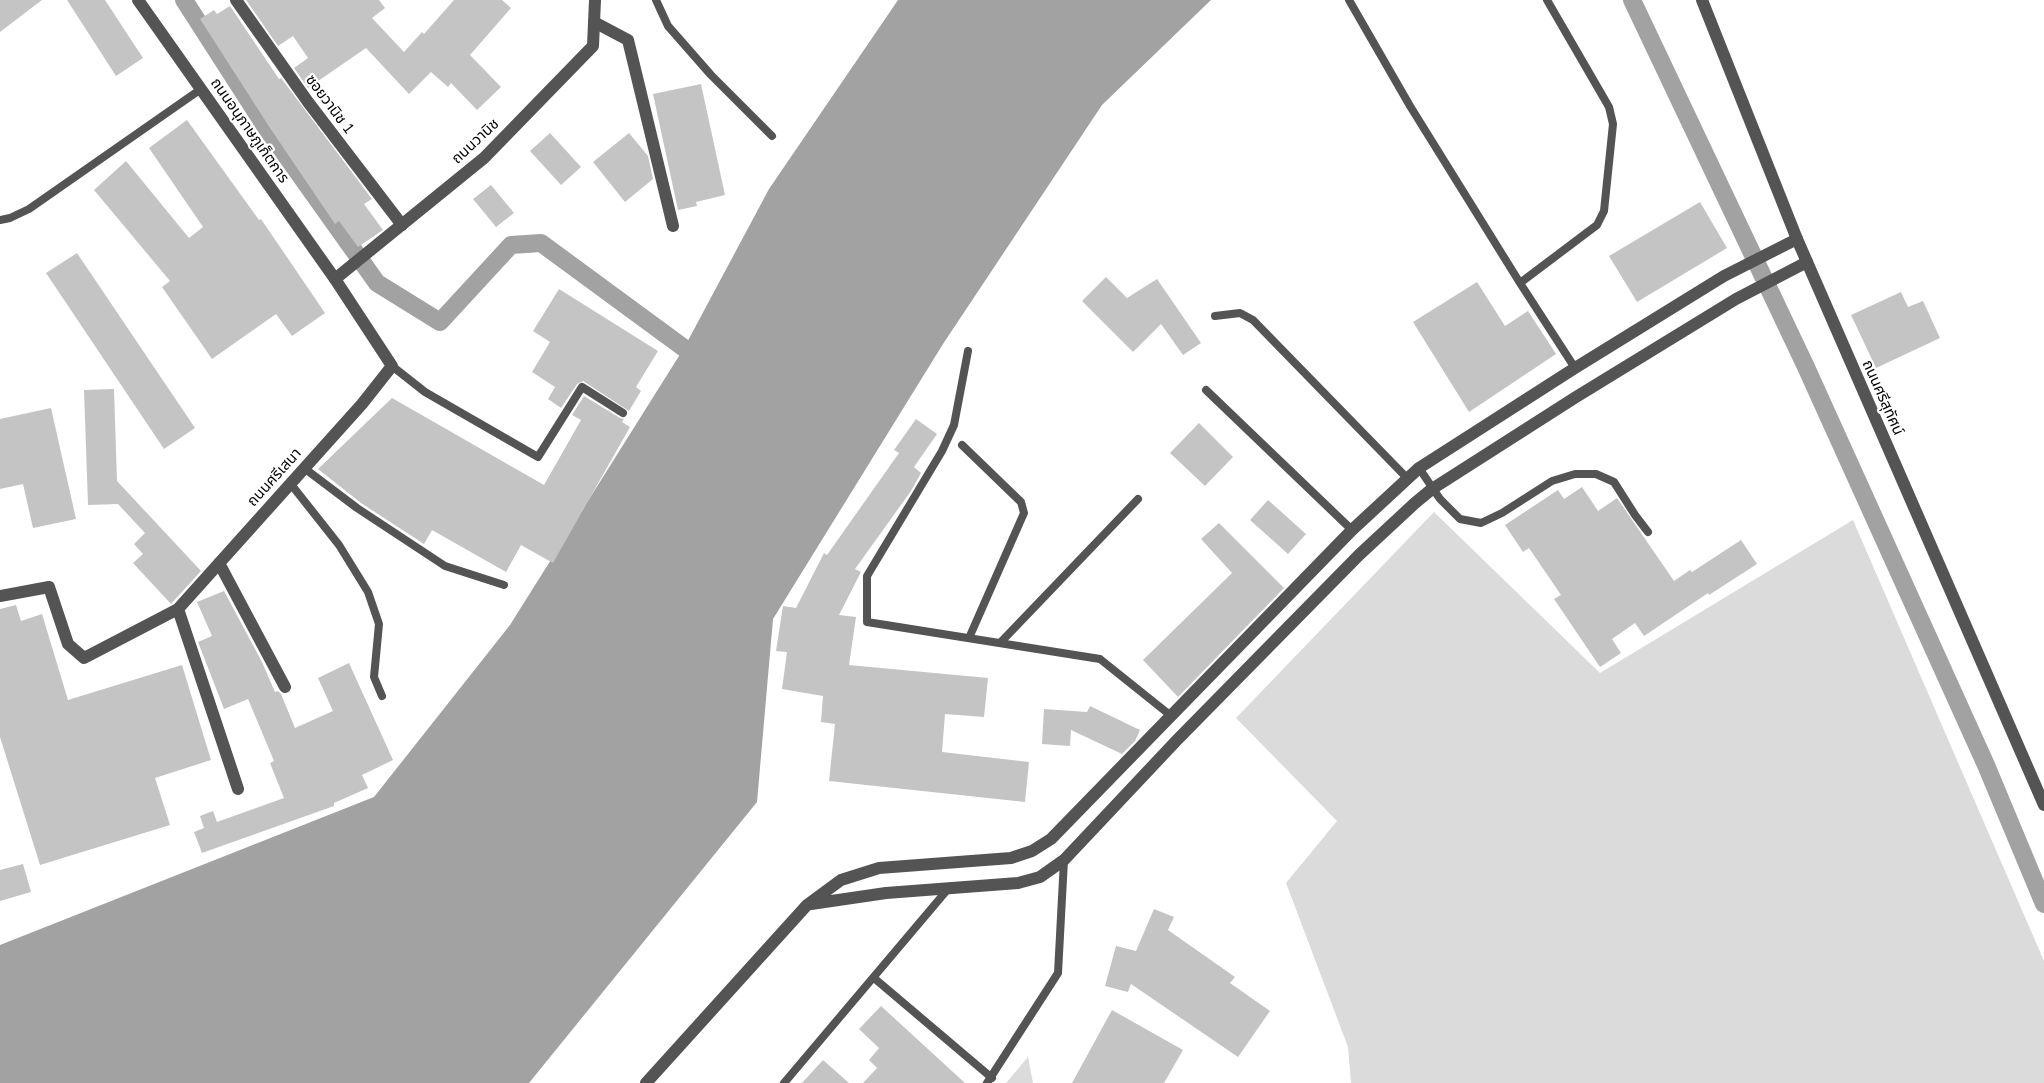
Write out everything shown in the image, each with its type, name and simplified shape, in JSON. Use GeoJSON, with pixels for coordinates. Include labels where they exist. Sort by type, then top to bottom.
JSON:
{"type":"FeatureCollection","features":[{"type":"Feature","properties":{"kind":"street","name":"ถนนอนุภาษภูเก็ตการ"},"geometry":{"type":"LineString","coordinates":[[138,0],[335,279],[392,366]]}},
{"type":"Feature","properties":{"kind":"street","name":"ซอยวานิช 1"},"geometry":{"type":"LineString","coordinates":[[236,0],[308,102],[402,225]]}},
{"type":"Feature","properties":{"kind":"street","name":"ถนนวานิช"},"geometry":{"type":"LineString","coordinates":[[335,279],[484,159],[593,46],[595,0]]}},
{"type":"Feature","properties":{"kind":"street","name":"ถนนศรีสุทัศน์"},"geometry":{"type":"LineString","coordinates":[[1702,0],[1797,239],[2044,805]]}},
{"type":"Feature","properties":{"kind":"street"},"geometry":{"type":"LineString","coordinates":[[594,22],[628,40],[673,226]]}},
{"type":"Feature","properties":{"kind":"street"},"geometry":{"type":"LineString","coordinates":[[646,1083],[807,905],[841,880],[879,868],[1011,858],[1032,852],[1051,839],[1352,530],[1419,468],[1724,276],[1797,239]]}},
{"type":"Feature","properties":{"kind":"street"},"geometry":{"type":"LineString","coordinates":[[807,905],[886,893],[1018,883],[1040,877],[1064,860],[1177,740],[1359,555],[1432,489],[1736,299],[1807,262]]}},
{"type":"Feature","properties":{"kind":"street","name":"ถนนศรีเสนา"},"geometry":{"type":"LineString","coordinates":[[178,609],[362,404],[392,366]]}},
{"type":"Feature","properties":{"kind":"street"},"geometry":{"type":"LineString","coordinates":[[219,563],[285,687]]}},
{"type":"Feature","properties":{"kind":"street"},"geometry":{"type":"LineString","coordinates":[[0,596],[49,586],[68,644],[84,658],[178,609],[238,789]]}},
{"type":"Feature","properties":{"kind":"lane"},"geometry":{"type":"LineString","coordinates":[[656,0],[668,26],[711,75],[772,136]]}},
{"type":"Feature","properties":{"kind":"lane"},"geometry":{"type":"LineString","coordinates":[[1349,0],[1410,106],[1575,368]]}},
{"type":"Feature","properties":{"kind":"lane"},"geometry":{"type":"LineString","coordinates":[[1520,283],[1597,225],[1604,211],[1613,124],[1609,107],[1547,0]]}},
{"type":"Feature","properties":{"kind":"lane"},"geometry":{"type":"LineString","coordinates":[[0,220],[29,209],[201,89]]}},
{"type":"Feature","properties":{"kind":"lane"},"geometry":{"type":"LineString","coordinates":[[1215,316],[1240,313],[1253,320],[1407,478]]}},
{"type":"Feature","properties":{"kind":"lane"},"geometry":{"type":"LineString","coordinates":[[968,351],[954,425],[942,451],[867,576],[867,622],[1100,659],[1170,715]]}},
{"type":"Feature","properties":{"kind":"lane"},"geometry":{"type":"LineString","coordinates":[[392,366],[425,392],[538,457],[582,387],[623,412]]}},
{"type":"Feature","properties":{"kind":"lane"},"geometry":{"type":"LineString","coordinates":[[1206,390],[1352,530]]}},
{"type":"Feature","properties":{"kind":"lane"},"geometry":{"type":"LineString","coordinates":[[962,445],[1021,501],[1024,513],[969,638]]}},
{"type":"Feature","properties":{"kind":"lane"},"geometry":{"type":"LineString","coordinates":[[304,468],[445,566],[504,585]]}},
{"type":"Feature","properties":{"kind":"lane"},"geometry":{"type":"LineString","coordinates":[[1419,468],[1432,489],[1460,519],[1481,523],[1502,513],[1552,481],[1575,474],[1596,474],[1614,482],[1648,532]]}},
{"type":"Feature","properties":{"kind":"lane"},"geometry":{"type":"LineString","coordinates":[[290,483],[339,545],[368,592],[379,624],[374,677],[382,696]]}},
{"type":"Feature","properties":{"kind":"lane"},"geometry":{"type":"LineString","coordinates":[[1000,643],[1138,499]]}},
{"type":"Feature","properties":{"kind":"lane"},"geometry":{"type":"LineString","coordinates":[[874,978],[989,1080],[1058,973],[1064,860]]}},
{"type":"Feature","properties":{"kind":"lane"},"geometry":{"type":"LineString","coordinates":[[784,1083],[948,889]]}},
{"type":"Feature","properties":{"kind":"shaded area"},"geometry":{"type":"Polygon","coordinates":[[[898,0],[1211,0],[1102,105],[943,344],[773,619],[757,802],[529,1083],[0,1083],[0,945],[374,797],[510,625],[684,348],[769,189],[898,0]]]}},
{"type":"Feature","properties":{"kind":"shaded area"},"geometry":{"type":"Polygon","coordinates":[[[1434,512],[1600,673],[1853,520],[2044,961],[2044,1083],[1351,1083],[1348,1047],[1286,883],[1337,821],[1236,718],[1434,512]]]}},
{"type":"Feature","properties":{"kind":"shaded area"},"geometry":{"type":"Polygon","coordinates":[[[1028,1057],[1033,1083],[1006,1083],[1028,1057]]]}},
{"type":"Feature","properties":{"kind":"building"},"geometry":{"type":"Polygon","coordinates":[[[0,0],[42,0],[0,32],[0,0]]]}},
{"type":"Feature","properties":{"kind":"building"},"geometry":{"type":"Polygon","coordinates":[[[67,0],[105,0],[143,58],[116,76],[67,0]]]}},
{"type":"Feature","properties":{"kind":"building"},"geometry":{"type":"Polygon","coordinates":[[[246,0],[379,0],[385,8],[372,18],[404,52],[422,32],[424,34],[454,0],[502,0],[511,8],[470,55],[501,87],[477,110],[451,83],[448,87],[431,72],[409,94],[366,48],[308,88],[294,68],[308,58],[293,36],[278,46],[246,0]]]}},
{"type":"Feature","properties":{"kind":"building"},"geometry":{"type":"Polygon","coordinates":[[[230,6],[279,79],[281,78],[372,199],[364,204],[383,230],[358,247],[339,221],[335,224],[200,19],[214,10],[217,14],[230,6]]]}},
{"type":"Feature","properties":{"kind":"building"},"geometry":{"type":"Polygon","coordinates":[[[701,84],[725,195],[696,202],[697,206],[678,210],[653,94],[701,84]]]}},
{"type":"Feature","properties":{"kind":"building"},"geometry":{"type":"Polygon","coordinates":[[[187,120],[259,220],[261,219],[325,313],[292,336],[276,314],[212,359],[162,287],[170,281],[94,190],[126,161],[189,238],[203,227],[149,148],[187,120]]]}},
{"type":"Feature","properties":{"kind":"building"},"geometry":{"type":"Polygon","coordinates":[[[550,133],[581,167],[561,185],[530,151],[550,133]]]}},
{"type":"Feature","properties":{"kind":"building"},"geometry":{"type":"Polygon","coordinates":[[[629,133],[648,156],[653,179],[625,202],[593,162],[629,133]]]}},
{"type":"Feature","properties":{"kind":"building"},"geometry":{"type":"Polygon","coordinates":[[[491,185],[514,213],[496,227],[473,199],[491,185]]]}},
{"type":"Feature","properties":{"kind":"building"},"geometry":{"type":"Polygon","coordinates":[[[1700,202],[1727,248],[1637,302],[1609,256],[1700,202]]]}},
{"type":"Feature","properties":{"kind":"building"},"geometry":{"type":"Polygon","coordinates":[[[77,253],[195,428],[164,449],[46,273],[77,253]]]}},
{"type":"Feature","properties":{"kind":"building"},"geometry":{"type":"Polygon","coordinates":[[[1106,277],[1127,298],[1157,279],[1201,343],[1183,355],[1161,324],[1133,352],[1082,301],[1106,277]]]}},
{"type":"Feature","properties":{"kind":"building"},"geometry":{"type":"Polygon","coordinates":[[[1477,282],[1505,326],[1528,311],[1556,354],[1469,412],[1413,322],[1477,282]]]}},
{"type":"Feature","properties":{"kind":"building"},"geometry":{"type":"Polygon","coordinates":[[[559,289],[658,351],[636,387],[641,391],[629,411],[583,381],[577,384],[561,408],[548,399],[555,387],[532,372],[550,342],[533,331],[559,289]]]}},
{"type":"Feature","properties":{"kind":"building"},"geometry":{"type":"Polygon","coordinates":[[[1901,292],[1908,307],[1923,301],[1940,338],[1876,368],[1851,315],[1901,292]]]}},
{"type":"Feature","properties":{"kind":"building"},"geometry":{"type":"Polygon","coordinates":[[[114,389],[117,481],[201,571],[171,604],[133,563],[143,554],[134,544],[145,533],[118,504],[88,505],[84,390],[114,389]]]}},
{"type":"Feature","properties":{"kind":"building"},"geometry":{"type":"Polygon","coordinates":[[[584,396],[624,419],[622,422],[630,427],[553,563],[521,545],[506,572],[432,530],[424,544],[361,503],[318,469],[392,398],[544,485],[581,420],[572,415],[584,396]]]}},
{"type":"Feature","properties":{"kind":"building"},"geometry":{"type":"Polygon","coordinates":[[[51,408],[76,519],[33,528],[23,484],[0,489],[0,419],[51,408]]]}},
{"type":"Feature","properties":{"kind":"building"},"geometry":{"type":"Polygon","coordinates":[[[916,419],[937,434],[914,467],[921,473],[911,491],[855,569],[861,572],[839,615],[856,617],[849,665],[988,678],[984,717],[945,714],[942,752],[1029,762],[1025,802],[829,781],[835,724],[821,722],[823,696],[782,689],[787,652],[776,651],[783,606],[796,608],[824,553],[827,555],[899,453],[894,450],[916,419]]]}},
{"type":"Feature","properties":{"kind":"building"},"geometry":{"type":"Polygon","coordinates":[[[1199,423],[1233,457],[1205,486],[1170,453],[1199,423]]]}},
{"type":"Feature","properties":{"kind":"building"},"geometry":{"type":"Polygon","coordinates":[[[1582,487],[1598,511],[1617,498],[1674,581],[1741,540],[1757,564],[1709,595],[1708,593],[1644,636],[1635,623],[1612,639],[1621,653],[1600,667],[1554,599],[1561,595],[1529,548],[1523,552],[1505,525],[1558,490],[1564,499],[1582,487]]]}},
{"type":"Feature","properties":{"kind":"building"},"geometry":{"type":"Polygon","coordinates":[[[1268,500],[1306,534],[1288,554],[1250,520],[1268,500]]]}},
{"type":"Feature","properties":{"kind":"building"},"geometry":{"type":"Polygon","coordinates":[[[1219,523],[1284,588],[1178,697],[1143,660],[1232,573],[1201,539],[1219,523]]]}},
{"type":"Feature","properties":{"kind":"building"},"geometry":{"type":"Polygon","coordinates":[[[224,591],[262,662],[275,692],[278,691],[281,694],[295,728],[333,711],[318,678],[349,663],[393,760],[362,775],[368,788],[334,803],[334,806],[202,853],[194,832],[204,828],[200,816],[213,811],[217,822],[284,798],[270,763],[274,761],[248,699],[224,709],[198,642],[212,636],[197,602],[224,591]]]}},
{"type":"Feature","properties":{"kind":"building"},"geometry":{"type":"Polygon","coordinates":[[[16,605],[21,621],[42,614],[68,700],[182,665],[211,760],[155,778],[170,825],[40,865],[0,737],[0,609],[16,605]]]}},
{"type":"Feature","properties":{"kind":"building"},"geometry":{"type":"Polygon","coordinates":[[[1090,706],[1140,730],[1135,741],[1122,754],[1071,730],[1070,746],[1042,744],[1044,709],[1087,712],[1090,706]]]}},
{"type":"Feature","properties":{"kind":"building"},"geometry":{"type":"Polygon","coordinates":[[[23,864],[31,892],[0,901],[0,870],[23,864]]]}},
{"type":"Feature","properties":{"kind":"building"},"geometry":{"type":"Polygon","coordinates":[[[1154,909],[1174,917],[1168,930],[1235,977],[1230,983],[1270,1011],[1238,1057],[1131,984],[1128,992],[1105,986],[1116,946],[1136,951],[1154,909]]]}},
{"type":"Feature","properties":{"kind":"building"},"geometry":{"type":"Polygon","coordinates":[[[881,1006],[965,1083],[863,1083],[877,1068],[869,1060],[879,1048],[859,1029],[881,1006]]]}},
{"type":"Feature","properties":{"kind":"building"},"geometry":{"type":"Polygon","coordinates":[[[1112,1010],[1183,1050],[1164,1083],[1072,1083],[1112,1010]]]}},
{"type":"Feature","properties":{"kind":"building"},"geometry":{"type":"Polygon","coordinates":[[[823,1060],[849,1083],[802,1083],[823,1060]]]}},
{"type":"Feature","properties":{"kind":"waterway"},"geometry":{"type":"LineString","coordinates":[[184,0],[265,126],[377,283],[440,322],[511,245],[541,243],[684,348]]}},
{"type":"Feature","properties":{"kind":"waterway"},"geometry":{"type":"LineString","coordinates":[[1632,0],[1806,367],[1986,765],[2044,904]]}}]}
